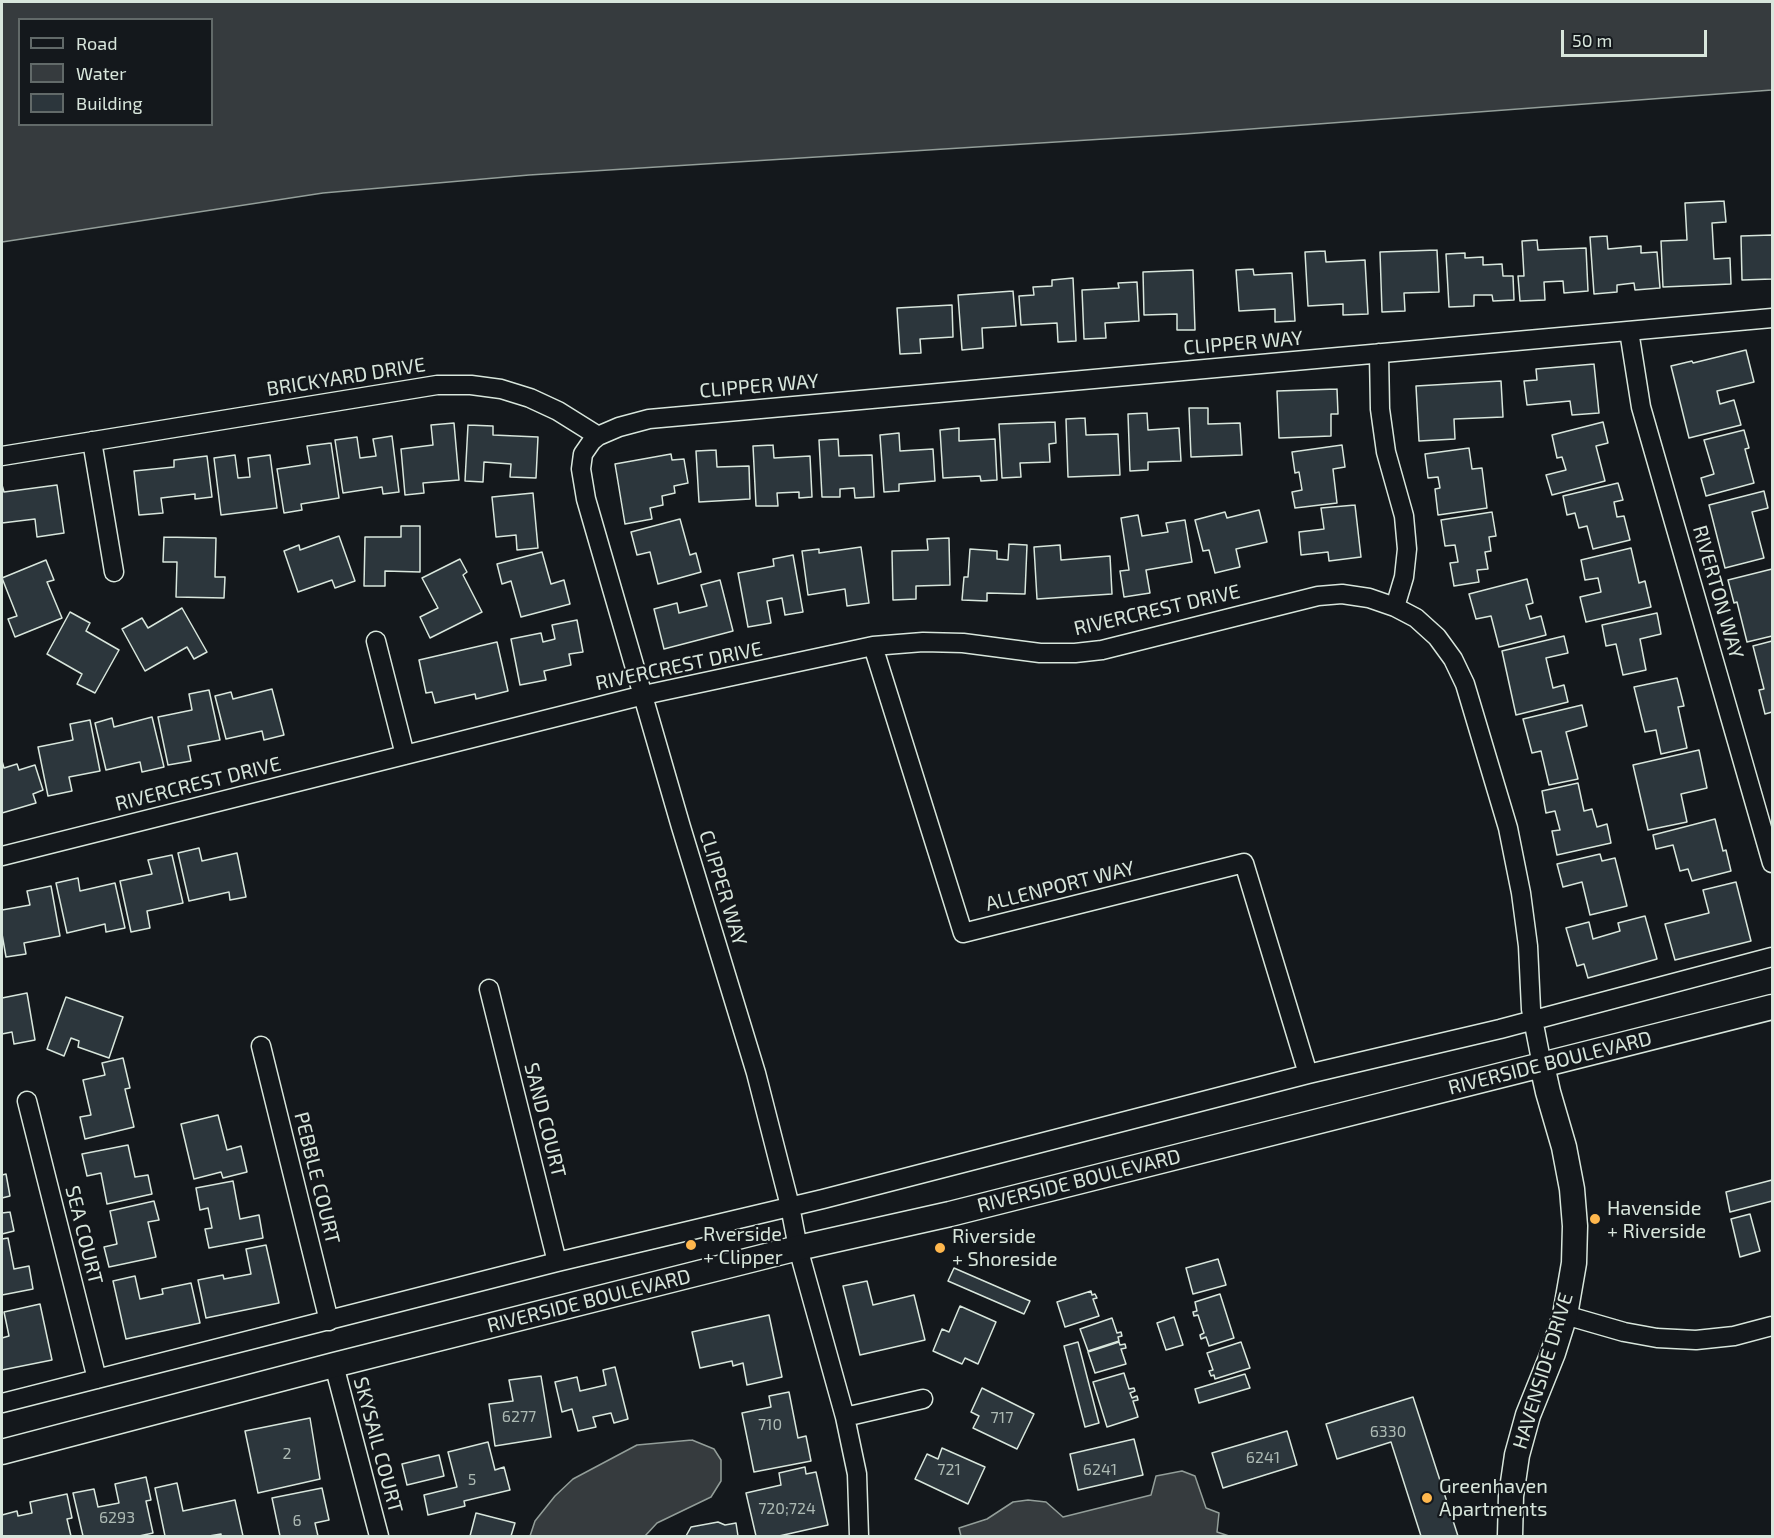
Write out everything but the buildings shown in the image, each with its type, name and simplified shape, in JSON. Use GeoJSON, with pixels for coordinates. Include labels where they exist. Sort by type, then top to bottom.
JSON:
{"type":"FeatureCollection","features":[{"type":"Feature","properties":{"kind":"main road","name":"RIVERSIDE BOULEVARD"},"geometry":{"type":"LineString","coordinates":[[2,1452],[334,1365],[798,1248],[950,1214],[1773,1007]]}},
{"type":"Feature","properties":{"kind":"main road","name":"HAVENSIDE DRIVE"},"geometry":{"type":"LineString","coordinates":[[1510,1536],[1511,1496],[1517,1455],[1528,1415],[1553,1353],[1565,1315],[1574,1263],[1575,1226],[1572,1189],[1564,1147],[1542,1065]]}},
{"type":"Feature","properties":{"kind":"street","name":"CLIPPER WAY"},"geometry":{"type":"LineString","coordinates":[[859,1536],[857,1474],[845,1417],[798,1248],[790,1206],[756,1073],[681,827],[586,499],[581,469],[583,454],[597,436],[649,419],[1773,318]]}},
{"type":"Feature","properties":{"kind":"street","name":"RIVERTON WAY"},"geometry":{"type":"LineString","coordinates":[[1629,331],[1641,407],[1773,863]]}},
{"type":"Feature","properties":{"kind":"street"},"geometry":{"type":"LineString","coordinates":[[1379,353],[1380,409],[1386,452],[1404,516],[1407,549],[1404,577],[1395,607]]}},
{"type":"Feature","properties":{"kind":"street","name":"BRICKYARD DRIVE"},"geometry":{"type":"LineString","coordinates":[[2,456],[437,385],[471,385],[501,389],[530,398],[558,411],[597,436]]}},
{"type":"Feature","properties":{"kind":"street"},"geometry":{"type":"LineString","coordinates":[[92,441],[114,572]]}},
{"type":"Feature","properties":{"kind":"street","name":"RIVERCREST DRIVE"},"geometry":{"type":"LineString","coordinates":[[2,856],[644,695],[873,646],[923,642],[963,643],[1040,653],[1075,653],[1102,650],[1318,596],[1341,594],[1369,597],[1416,618],[1437,637],[1454,659],[1465,684],[1508,828],[1517,872],[1527,946],[1533,1020],[1542,1065]]}},
{"type":"Feature","properties":{"kind":"street"},"geometry":{"type":"LineString","coordinates":[[376,641],[405,755]]}},
{"type":"Feature","properties":{"kind":"street","name":"ALLENPORT WAY"},"geometry":{"type":"LineString","coordinates":[[873,646],[963,933],[1244,863],[1308,1074]]}},
{"type":"Feature","properties":{"kind":"street"},"geometry":{"type":"LineString","coordinates":[[2,1403],[1308,1074],[1533,1020],[1773,957]]}},
{"type":"Feature","properties":{"kind":"street","name":"SAND COURT"},"geometry":{"type":"LineString","coordinates":[[489,989],[557,1262]]}},
{"type":"Feature","properties":{"kind":"street","name":"PEBBLE COURT"},"geometry":{"type":"LineString","coordinates":[[261,1046],[329,1321]]}},
{"type":"Feature","properties":{"kind":"street","name":"SEA COURT"},"geometry":{"type":"LineString","coordinates":[[27,1101],[97,1379]]}},
{"type":"Feature","properties":{"kind":"street"},"geometry":{"type":"LineString","coordinates":[[1565,1315],[1624,1332],[1657,1338],[1696,1340],[1734,1336],[1773,1326]]}},
{"type":"Feature","properties":{"kind":"street","name":"SKYSAIL COURT"},"geometry":{"type":"LineString","coordinates":[[334,1365],[379,1536]]}},
{"type":"Feature","properties":{"kind":"street"},"geometry":{"type":"LineString","coordinates":[[845,1417],[923,1399]]}},
{"type":"Feature","properties":{"kind":"water"},"geometry":{"type":"Polygon","coordinates":[[[2,2],[1772,2],[1772,90],[1184,134],[529,175],[323,193],[2,242],[2,2]]]}},
{"type":"Feature","properties":{"kind":"water"},"geometry":{"type":"Polygon","coordinates":[[[692,1440],[714,1449],[721,1460],[721,1481],[711,1497],[657,1523],[645,1536],[530,1536],[535,1521],[555,1496],[573,1479],[637,1445],[692,1440]]]}},
{"type":"Feature","properties":{"kind":"water"},"geometry":{"type":"Polygon","coordinates":[[[1182,1471],[1195,1476],[1206,1508],[1219,1513],[1217,1532],[1229,1536],[961,1536],[959,1528],[987,1519],[1013,1502],[1028,1500],[1046,1502],[1063,1517],[1151,1495],[1156,1476],[1182,1471]]]}},
{"type":"Feature","properties":{"kind":"place","name":"Havenside + Riverside"},"geometry":{"type":"Point","coordinates":[1595,1219]}},
{"type":"Feature","properties":{"kind":"place","name":"Rverside + Clipper"},"geometry":{"type":"Point","coordinates":[691,1245]}},
{"type":"Feature","properties":{"kind":"place","name":"Riverside + Shoreside"},"geometry":{"type":"Point","coordinates":[940,1248]}},
{"type":"Feature","properties":{"kind":"place","name":"Greenhaven Apartments"},"geometry":{"type":"Point","coordinates":[1427,1498]}}]}
